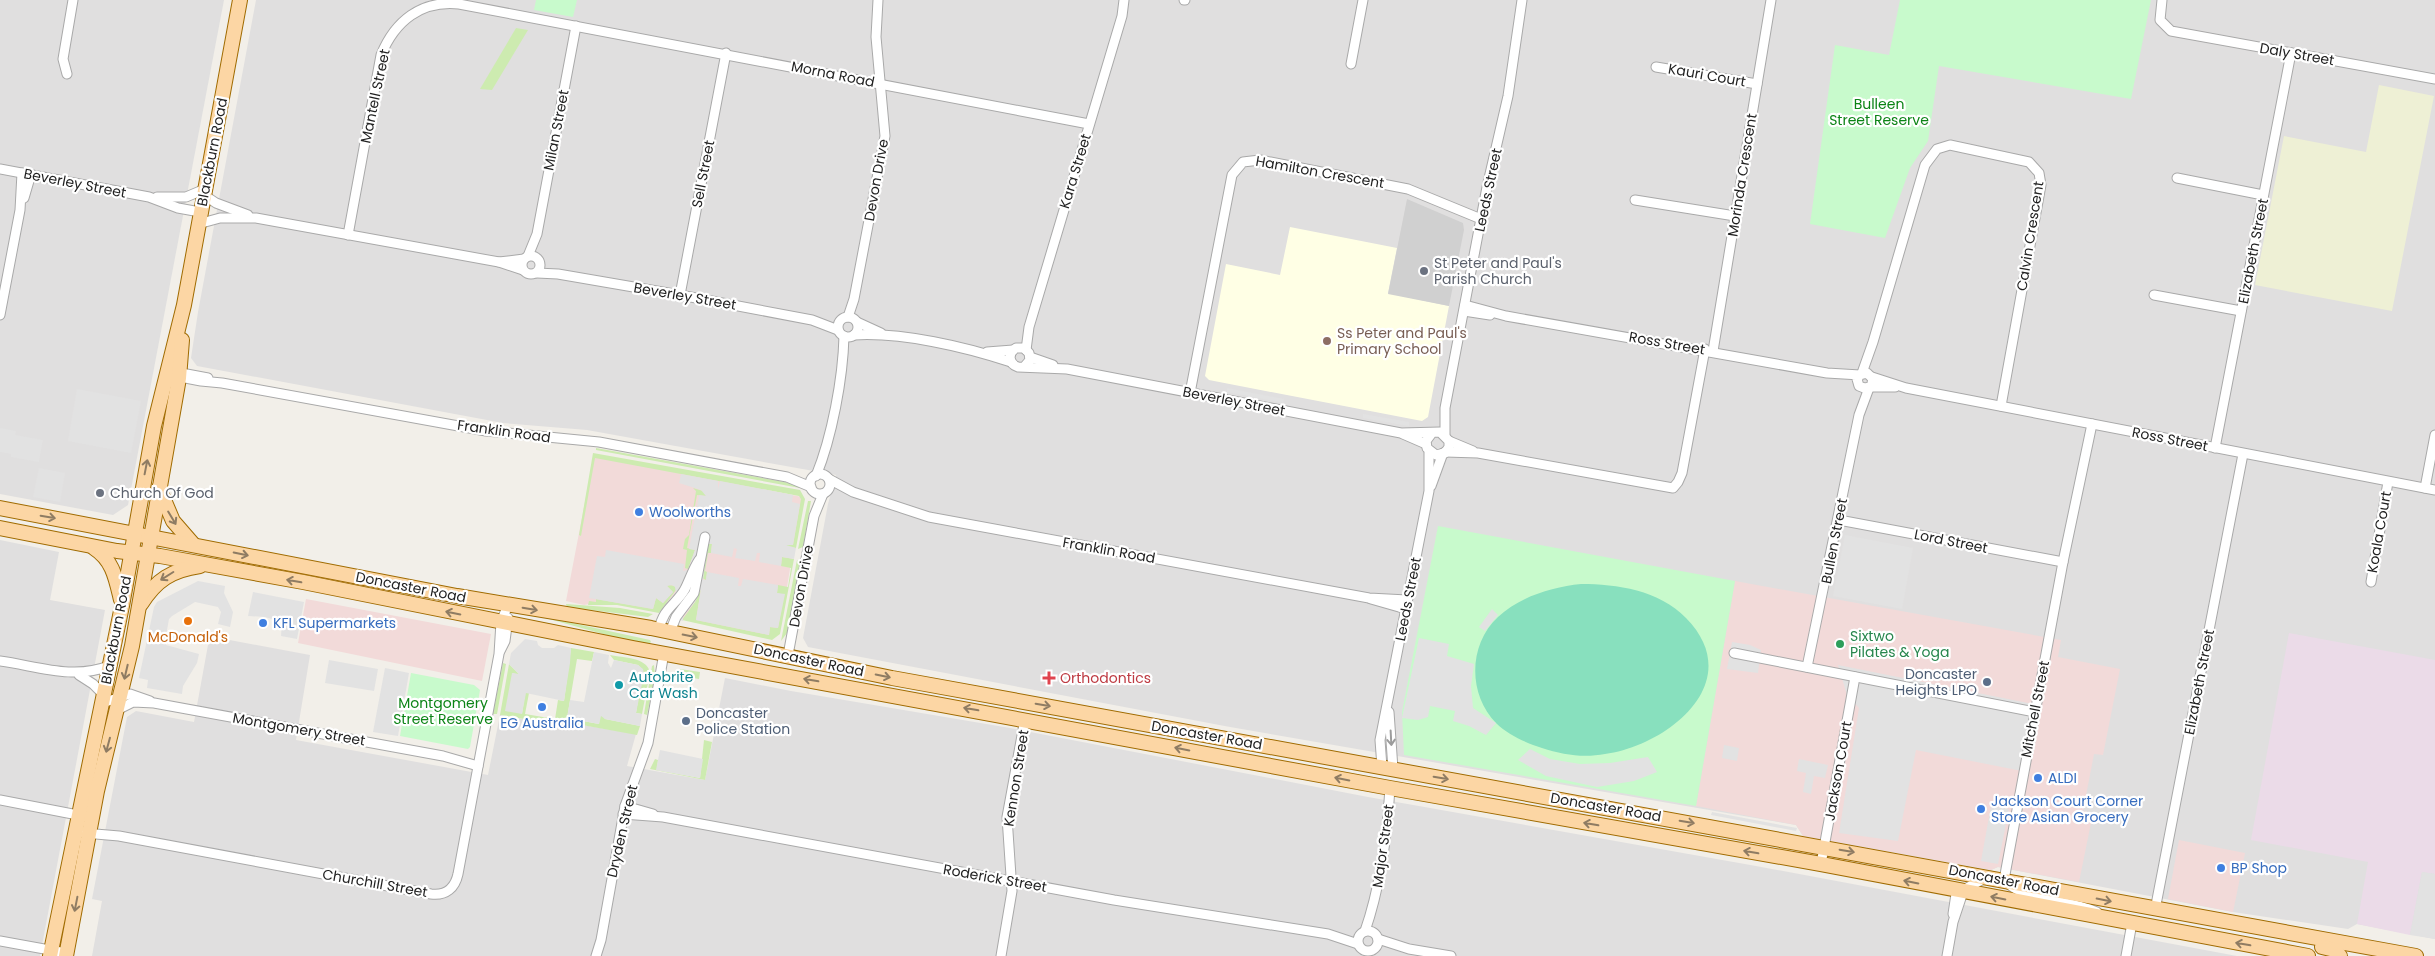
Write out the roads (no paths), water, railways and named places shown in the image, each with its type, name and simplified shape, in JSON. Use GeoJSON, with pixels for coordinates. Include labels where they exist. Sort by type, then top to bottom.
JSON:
{"type":"FeatureCollection","features":[{"type":"Feature","properties":{"kind":"main road","name":"Blackburn Road"},"geometry":{"type":"LineString","coordinates":[[66,955],[90,826],[119,704],[138,610],[159,487],[184,305],[240,0]]}},
{"type":"Feature","properties":{"kind":"main road","name":"Blackburn Road"},"geometry":{"type":"LineString","coordinates":[[51,953],[76,822],[122,606],[154,426],[175,374]]}},
{"type":"Feature","properties":{"kind":"main road"},"geometry":{"type":"LineString","coordinates":[[159,487],[173,520],[193,544]]}},
{"type":"Feature","properties":{"kind":"main road","name":"Doncaster Road"},"geometry":{"type":"LineString","coordinates":[[0,508],[508,605],[664,631],[788,655],[892,678],[2413,956]]}},
{"type":"Feature","properties":{"kind":"main road","name":"Doncaster Road"},"geometry":{"type":"LineString","coordinates":[[0,528],[91,546],[211,565],[505,622],[663,659],[1025,719],[1390,788],[1821,864],[2308,956]]}},
{"type":"Feature","properties":{"kind":"main road"},"geometry":{"type":"LineString","coordinates":[[91,546],[101,552],[112,567],[122,606]]}},
{"type":"Feature","properties":{"kind":"main road"},"geometry":{"type":"LineString","coordinates":[[138,610],[157,583],[168,574],[187,568],[211,565]]}},
{"type":"Feature","properties":{"kind":"main road"},"geometry":{"type":"LineString","coordinates":[[663,659],[664,631]]}},
{"type":"Feature","properties":{"kind":"main road"},"geometry":{"type":"LineString","coordinates":[[1387,768],[1390,788]]}},
{"type":"Feature","properties":{"kind":"main road"},"geometry":{"type":"LineString","coordinates":[[2247,926],[2282,940],[2335,950],[2340,956]]}},
{"type":"Feature","properties":{"kind":"street"},"geometry":{"type":"LineString","coordinates":[[66,74],[63,59],[74,0]]}},
{"type":"Feature","properties":{"kind":"street","name":"Devon Drive"},"geometry":{"type":"LineString","coordinates":[[850,319],[885,136],[876,37],[878,0]]}},
{"type":"Feature","properties":{"kind":"street","name":"Kara Street"},"geometry":{"type":"LineString","coordinates":[[1122,16],[1124,0]]}},
{"type":"Feature","properties":{"kind":"street","name":"Kara Street"},"geometry":{"type":"LineString","coordinates":[[1028,353],[1029,327],[1122,16],[1130,0]]}},
{"type":"Feature","properties":{"kind":"street"},"geometry":{"type":"LineString","coordinates":[[1351,64],[1363,0]]}},
{"type":"Feature","properties":{"kind":"street","name":"Leeds Street"},"geometry":{"type":"LineString","coordinates":[[1387,768],[1388,707],[1429,490],[1444,453],[1447,438],[1445,408],[1481,219],[1508,96],[1522,0]]}},
{"type":"Feature","properties":{"kind":"street","name":"Morinda Crescent"},"geometry":{"type":"LineString","coordinates":[[1428,448],[1436,455],[1478,452],[1673,488],[1678,482],[1682,473],[1709,350],[1735,216],[1771,0]]}},
{"type":"Feature","properties":{"kind":"street","name":"Daly Street"},"geometry":{"type":"LineString","coordinates":[[2162,0],[2160,14],[2162,24],[2167,29],[2178,33],[2435,79]]}},
{"type":"Feature","properties":{"kind":"street","name":"Mantell Street"},"geometry":{"type":"LineString","coordinates":[[348,235],[381,55],[389,38],[400,23],[426,7],[452,3],[576,26]]}},
{"type":"Feature","properties":{"kind":"street","name":"Morna Road"},"geometry":{"type":"LineString","coordinates":[[576,26],[1089,124]]}},
{"type":"Feature","properties":{"kind":"street","name":"Milan Street"},"geometry":{"type":"LineString","coordinates":[[526,258],[537,234],[576,26]]}},
{"type":"Feature","properties":{"kind":"street","name":"Elizabeth Street"},"geometry":{"type":"LineString","coordinates":[[2215,448],[2290,53]]}},
{"type":"Feature","properties":{"kind":"street","name":"Sell Street"},"geometry":{"type":"LineString","coordinates":[[680,295],[726,54]]}},
{"type":"Feature","properties":{"kind":"street","name":"Kauri Court"},"geometry":{"type":"LineString","coordinates":[[1656,67],[1757,84]]}},
{"type":"Feature","properties":{"kind":"street","name":"Calvin Crescent"},"geometry":{"type":"LineString","coordinates":[[1937,149],[1950,145],[2029,162],[2039,173],[2041,185],[2001,406]]}},
{"type":"Feature","properties":{"kind":"street","name":"Bullen Street"},"geometry":{"type":"LineString","coordinates":[[1807,667],[1839,520],[1859,415],[1863,382],[1873,342],[1925,165],[1937,149]]}},
{"type":"Feature","properties":{"kind":"street","name":"Hamilton Crescent"},"geometry":{"type":"LineString","coordinates":[[1190,393],[1230,184],[1234,170],[1243,162],[1260,160],[1399,186],[1481,219]]}},
{"type":"Feature","properties":{"kind":"street","name":"Beverley Street"},"geometry":{"type":"LineString","coordinates":[[0,169],[149,197],[199,218],[256,218]]}},
{"type":"Feature","properties":{"kind":"street"},"geometry":{"type":"LineString","coordinates":[[0,315],[26,174]]}},
{"type":"Feature","properties":{"kind":"street"},"geometry":{"type":"LineString","coordinates":[[2177,178],[2263,195]]}},
{"type":"Feature","properties":{"kind":"street","name":"Beverley Street"},"geometry":{"type":"LineString","coordinates":[[149,197],[186,197],[204,192],[216,203],[256,218],[499,262],[523,270]]}},
{"type":"Feature","properties":{"kind":"street"},"geometry":{"type":"LineString","coordinates":[[1635,200],[1735,216]]}},
{"type":"Feature","properties":{"kind":"street","name":"Milan Street"},"geometry":{"type":"LineString","coordinates":[[537,234],[539,260]]}},
{"type":"Feature","properties":{"kind":"street"},"geometry":{"type":"LineString","coordinates":[[526,258],[539,260],[540,268],[537,273],[531,275],[523,270],[522,264],[526,258]]}},
{"type":"Feature","properties":{"kind":"street","name":"Beverley Street"},"geometry":{"type":"LineString","coordinates":[[499,262],[526,258]]}},
{"type":"Feature","properties":{"kind":"street","name":"Beverley Street"},"geometry":{"type":"LineString","coordinates":[[539,260],[558,274]]}},
{"type":"Feature","properties":{"kind":"street","name":"Beverley Street"},"geometry":{"type":"LineString","coordinates":[[537,273],[558,274],[812,320],[850,319],[881,333],[976,352],[1011,362]]}},
{"type":"Feature","properties":{"kind":"street"},"geometry":{"type":"LineString","coordinates":[[2154,295],[2241,311]]}},
{"type":"Feature","properties":{"kind":"street","name":"Ross Street"},"geometry":{"type":"LineString","coordinates":[[1464,308],[1709,350],[1863,382],[1906,388],[2435,490]]}},
{"type":"Feature","properties":{"kind":"street"},"geometry":{"type":"LineString","coordinates":[[847,335],[858,329],[850,319]]}},
{"type":"Feature","properties":{"kind":"street"},"geometry":{"type":"LineString","coordinates":[[826,452],[828,478],[819,491],[811,481],[816,476],[826,452],[850,319]]}},
{"type":"Feature","properties":{"kind":"street","name":"Beverley Street"},"geometry":{"type":"LineString","coordinates":[[812,320],[847,335],[881,333]]}},
{"type":"Feature","properties":{"kind":"street","name":"Kara Street"},"geometry":{"type":"LineString","coordinates":[[1015,349],[1029,327]]}},
{"type":"Feature","properties":{"kind":"street","name":"Bullen Street"},"geometry":{"type":"LineString","coordinates":[[1872,376],[1873,342]]}},
{"type":"Feature","properties":{"kind":"street"},"geometry":{"type":"LineString","coordinates":[[1015,349],[1028,353],[1028,363],[1024,367],[1015,366],[1011,362],[1010,356],[1015,349]]}},
{"type":"Feature","properties":{"kind":"street","name":"Beverley Street"},"geometry":{"type":"LineString","coordinates":[[976,352],[1015,349]]}},
{"type":"Feature","properties":{"kind":"street","name":"Beverley Street"},"geometry":{"type":"LineString","coordinates":[[1028,353],[1067,369]]}},
{"type":"Feature","properties":{"kind":"street","name":"Beverley Street"},"geometry":{"type":"LineString","coordinates":[[1024,367],[1067,369],[1401,433],[1433,433]]}},
{"type":"Feature","properties":{"kind":"street","name":"Ross Street"},"geometry":{"type":"LineString","coordinates":[[1863,382],[1867,373],[1906,388]]}},
{"type":"Feature","properties":{"kind":"street","name":"Franklin Road"},"geometry":{"type":"LineString","coordinates":[[175,374],[486,431],[599,442],[787,477],[816,476],[828,478],[853,492],[929,518],[1407,605]]}},
{"type":"Feature","properties":{"kind":"street","name":"Leeds Street"},"geometry":{"type":"LineString","coordinates":[[1429,490],[1428,448],[1445,408]]}},
{"type":"Feature","properties":{"kind":"street","name":"Mitchell Street"},"geometry":{"type":"LineString","coordinates":[[2004,880],[2063,562],[2092,424]]}},
{"type":"Feature","properties":{"kind":"street","name":"Beverley Street"},"geometry":{"type":"LineString","coordinates":[[1401,433],[1428,448]]}},
{"type":"Feature","properties":{"kind":"street","name":"Morinda Crescent"},"geometry":{"type":"LineString","coordinates":[[1433,433],[1478,452]]}},
{"type":"Feature","properties":{"kind":"street"},"geometry":{"type":"LineString","coordinates":[[2425,488],[2435,435]]}},
{"type":"Feature","properties":{"kind":"street","name":"Elizabeth Street"},"geometry":{"type":"LineString","coordinates":[[2155,910],[2243,454]]}},
{"type":"Feature","properties":{"kind":"street","name":"Franklin Road"},"geometry":{"type":"LineString","coordinates":[[787,477],[819,491],[853,492]]}},
{"type":"Feature","properties":{"kind":"street","name":"Koala Court"},"geometry":{"type":"LineString","coordinates":[[2371,582],[2388,482]]}},
{"type":"Feature","properties":{"kind":"street","name":"Devon Drive"},"geometry":{"type":"LineString","coordinates":[[788,655],[819,491]]}},
{"type":"Feature","properties":{"kind":"street","name":"Lord Street"},"geometry":{"type":"LineString","coordinates":[[1839,520],[2063,562]]}},
{"type":"Feature","properties":{"kind":"street"},"geometry":{"type":"LineString","coordinates":[[664,631],[692,599],[698,583],[700,557],[705,537]]}},
{"type":"Feature","properties":{"kind":"street"},"geometry":{"type":"LineString","coordinates":[[664,631],[664,614],[688,580],[700,557]]}},
{"type":"Feature","properties":{"kind":"street"},"geometry":{"type":"LineString","coordinates":[[688,580],[698,583]]}},
{"type":"Feature","properties":{"kind":"street","name":"Churchill Street"},"geometry":{"type":"LineString","coordinates":[[76,822],[119,836],[431,894],[442,894],[451,889],[457,880],[508,605]]}},
{"type":"Feature","properties":{"kind":"street"},"geometry":{"type":"LineString","coordinates":[[1734,653],[2035,712]]}},
{"type":"Feature","properties":{"kind":"street","name":"Dryden Street"},"geometry":{"type":"LineString","coordinates":[[596,956],[601,940],[624,810],[648,743],[663,659]]}},
{"type":"Feature","properties":{"kind":"street"},"geometry":{"type":"LineString","coordinates":[[0,661],[76,674],[94,672],[109,666]]}},
{"type":"Feature","properties":{"kind":"street"},"geometry":{"type":"LineString","coordinates":[[76,674],[94,684],[103,699]]}},
{"type":"Feature","properties":{"kind":"street","name":"Jackson Court"},"geometry":{"type":"LineString","coordinates":[[1821,864],[1855,677]]}},
{"type":"Feature","properties":{"kind":"street","name":"Montgomery Street"},"geometry":{"type":"LineString","coordinates":[[103,699],[119,704],[130,694],[154,703],[479,762]]}},
{"type":"Feature","properties":{"kind":"street","name":"Kennon Street"},"geometry":{"type":"LineString","coordinates":[[1001,956],[1011,902],[1007,817],[1025,719]]}},
{"type":"Feature","properties":{"kind":"street","name":"Major Street"},"geometry":{"type":"LineString","coordinates":[[1367,944],[1387,836],[1390,788]]}},
{"type":"Feature","properties":{"kind":"street"},"geometry":{"type":"LineString","coordinates":[[0,800],[90,826]]}},
{"type":"Feature","properties":{"kind":"street","name":"Roderick Street"},"geometry":{"type":"LineString","coordinates":[[624,810],[1011,881],[1328,934],[1367,944],[1409,948],[1451,956]]}},
{"type":"Feature","properties":{"kind":"street"},"geometry":{"type":"LineString","coordinates":[[1947,956],[1953,922],[1954,897],[1961,891],[1987,877]]}},
{"type":"Feature","properties":{"kind":"street"},"geometry":{"type":"LineString","coordinates":[[2004,880],[2012,889],[2023,894],[2083,905],[2113,919]]}},
{"type":"Feature","properties":{"kind":"street"},"geometry":{"type":"LineString","coordinates":[[2126,956],[2132,924]]}},
{"type":"Feature","properties":{"kind":"street","name":"Dryden Street"},"geometry":{"type":"LineString","coordinates":[[601,940],[601,956]]}},
{"type":"Feature","properties":{"kind":"street"},"geometry":{"type":"LineString","coordinates":[[0,941],[66,955]]}},
{"type":"Feature","properties":{"kind":"place","name":"St Peter and Paul's Parish Church"},"geometry":{"type":"Point","coordinates":[1424,271]}},
{"type":"Feature","properties":{"kind":"place","name":"Ss Peter and Paul's Primary School"},"geometry":{"type":"Point","coordinates":[1327,341]}},
{"type":"Feature","properties":{"kind":"place","name":"Church Of God"},"geometry":{"type":"Point","coordinates":[100,493]}},
{"type":"Feature","properties":{"kind":"place","name":"Woolworths"},"geometry":{"type":"Point","coordinates":[639,512]}},
{"type":"Feature","properties":{"kind":"place","name":"McDonald's"},"geometry":{"type":"Point","coordinates":[188,621]}},
{"type":"Feature","properties":{"kind":"place","name":"KFL Supermarkets"},"geometry":{"type":"Point","coordinates":[263,623]}},
{"type":"Feature","properties":{"kind":"place","name":"Sixtwo Pilates & Yoga"},"geometry":{"type":"Point","coordinates":[1840,644]}},
{"type":"Feature","properties":{"kind":"place","name":"Orthodontics"},"geometry":{"type":"Point","coordinates":[1049,678]}},
{"type":"Feature","properties":{"kind":"place","name":"Doncaster Heights LPO"},"geometry":{"type":"Point","coordinates":[1987,682]}},
{"type":"Feature","properties":{"kind":"place","name":"Autobrite Car Wash"},"geometry":{"type":"Point","coordinates":[619,685]}},
{"type":"Feature","properties":{"kind":"place","name":"EG Australia"},"geometry":{"type":"Point","coordinates":[542,707]}},
{"type":"Feature","properties":{"kind":"place","name":"Doncaster Police Station"},"geometry":{"type":"Point","coordinates":[686,721]}},
{"type":"Feature","properties":{"kind":"place","name":"ALDI"},"geometry":{"type":"Point","coordinates":[2038,778]}},
{"type":"Feature","properties":{"kind":"place","name":"Jackson Court Corner Store Asian Grocery"},"geometry":{"type":"Point","coordinates":[1981,809]}},
{"type":"Feature","properties":{"kind":"place","name":"BP Shop"},"geometry":{"type":"Point","coordinates":[2221,868]}},
{"type":"Feature","properties":{"kind":"park label","name":"Bulleen Street Reserve"},"geometry":{"type":"Point","coordinates":[1879,112]}},
{"type":"Feature","properties":{"kind":"park label","name":"Montgomery Street Reserve"},"geometry":{"type":"Point","coordinates":[443,712]}}]}
